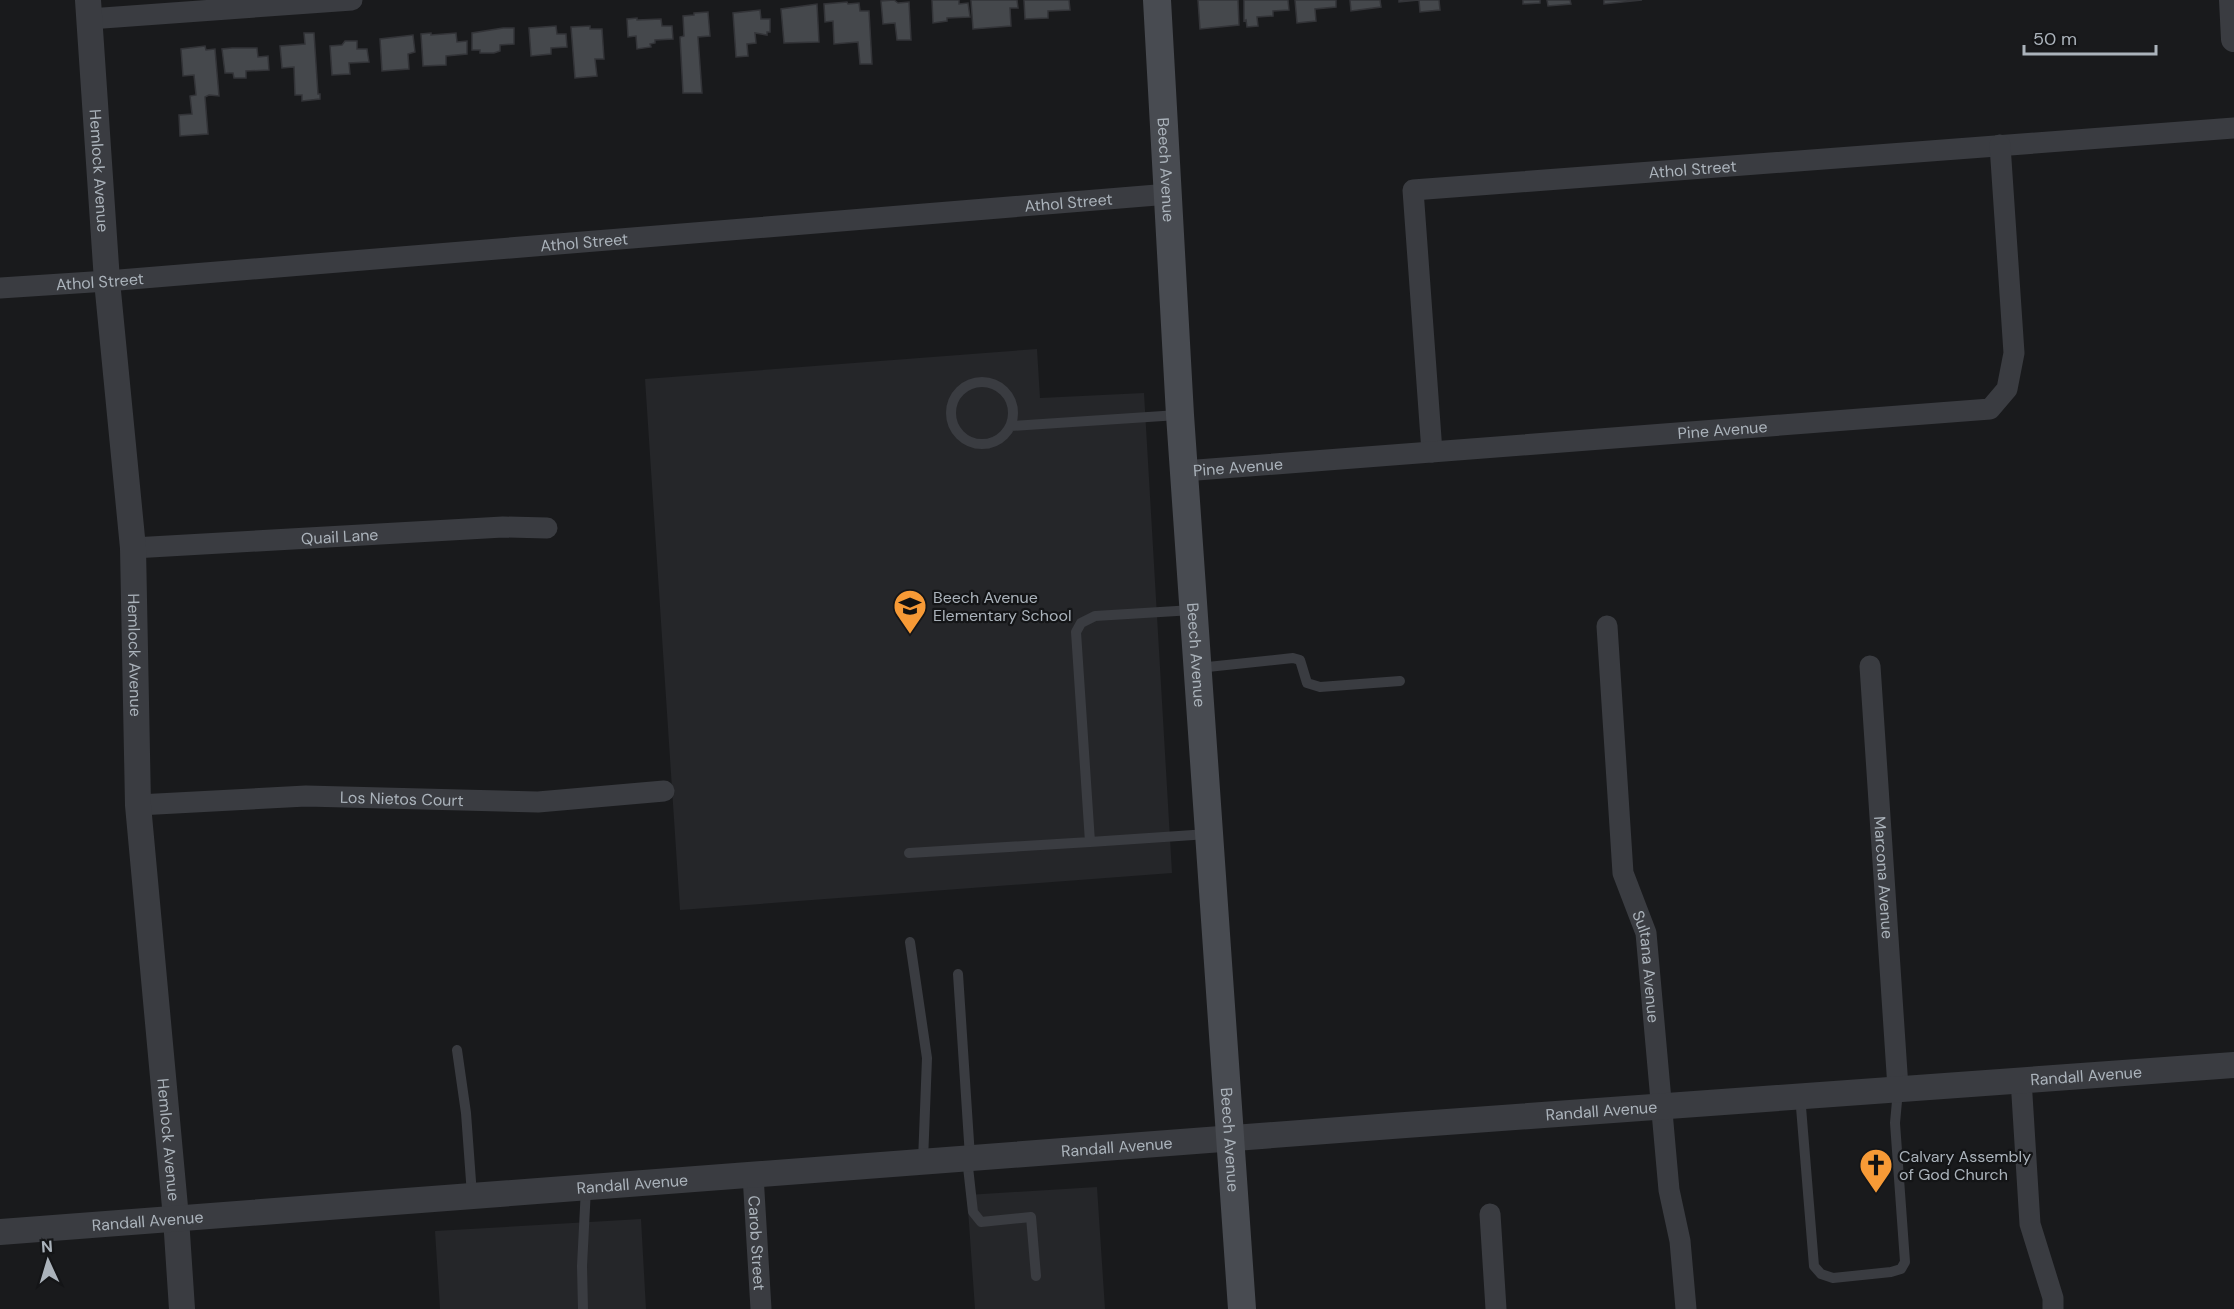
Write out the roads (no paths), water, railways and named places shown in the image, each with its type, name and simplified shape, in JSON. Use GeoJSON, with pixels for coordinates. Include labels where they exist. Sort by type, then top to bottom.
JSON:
{"type":"FeatureCollection","features":[{"type":"Feature","properties":{"kind":"main road","name":"Beech Avenue"},"geometry":{"type":"LineString","coordinates":[[1157,0],[1180,415],[1242,1309]]}},
{"type":"Feature","properties":{"kind":"street"},"geometry":{"type":"LineString","coordinates":[[88,9],[352,0]]}},
{"type":"Feature","properties":{"kind":"street"},"geometry":{"type":"LineString","coordinates":[[2232,0],[2234,39]]}},
{"type":"Feature","properties":{"kind":"street","name":"Hemlock Avenue"},"geometry":{"type":"LineString","coordinates":[[88,9],[107,281],[133,548],[138,805],[176,1218],[182,1309]]}},
{"type":"Feature","properties":{"kind":"street","name":"Athol Street"},"geometry":{"type":"LineString","coordinates":[[1432,452],[1413,190],[2234,128]]}},
{"type":"Feature","properties":{"kind":"street","name":"Pine Avenue"},"geometry":{"type":"LineString","coordinates":[[1184,471],[1990,409],[2007,389],[2014,353],[2000,145]]}},
{"type":"Feature","properties":{"kind":"street","name":"Athol Street"},"geometry":{"type":"LineString","coordinates":[[0,288],[1168,194]]}},
{"type":"Feature","properties":{"kind":"street","name":"Quail Lane"},"geometry":{"type":"LineString","coordinates":[[133,548],[503,527],[547,528]]}},
{"type":"Feature","properties":{"kind":"street","name":"Sultana Avenue"},"geometry":{"type":"LineString","coordinates":[[1607,626],[1623,873],[1646,933],[1669,1190],[1680,1241],[1686,1309]]}},
{"type":"Feature","properties":{"kind":"street","name":"Marcona Avenue"},"geometry":{"type":"LineString","coordinates":[[1870,666],[1898,1088]]}},
{"type":"Feature","properties":{"kind":"street","name":"Los Nietos Court"},"geometry":{"type":"LineString","coordinates":[[138,805],[306,796],[538,801],[664,791]]}},
{"type":"Feature","properties":{"kind":"street","name":"Randall Avenue"},"geometry":{"type":"LineString","coordinates":[[0,1232],[1230,1137],[2234,1065]]}},
{"type":"Feature","properties":{"kind":"street"},"geometry":{"type":"LineString","coordinates":[[2021,1079],[2030,1224],[2053,1298],[2053,1309]]}},
{"type":"Feature","properties":{"kind":"street","name":"Carob Street"},"geometry":{"type":"LineString","coordinates":[[753,1175],[761,1309]]}},
{"type":"Feature","properties":{"kind":"street"},"geometry":{"type":"LineString","coordinates":[[1490,1214],[1496,1309]]}},
{"type":"Feature","properties":{"kind":"lane"},"geometry":{"type":"LineString","coordinates":[[1011,426],[1012,404],[1008,395],[1000,387],[990,382],[980,381],[970,384],[955,396],[951,406],[953,425],[966,440],[985,444],[996,441],[1011,426],[1180,415]]}},
{"type":"Feature","properties":{"kind":"lane"},"geometry":{"type":"LineString","coordinates":[[1090,842],[1076,632],[1081,623],[1095,616],[1193,610]]}},
{"type":"Feature","properties":{"kind":"lane"},"geometry":{"type":"LineString","coordinates":[[1198,668],[1293,658],[1300,660],[1307,683],[1311,686],[1400,681]]}},
{"type":"Feature","properties":{"kind":"lane"},"geometry":{"type":"LineString","coordinates":[[909,853],[1210,834]]}},
{"type":"Feature","properties":{"kind":"lane"},"geometry":{"type":"LineString","coordinates":[[910,942],[927,1058],[923,1161]]}},
{"type":"Feature","properties":{"kind":"lane"},"geometry":{"type":"LineString","coordinates":[[958,974],[973,1212],[981,1222],[1031,1217],[1036,1276]]}},
{"type":"Feature","properties":{"kind":"lane"},"geometry":{"type":"LineString","coordinates":[[457,1050],[466,1113],[472,1196]]}},
{"type":"Feature","properties":{"kind":"lane"},"geometry":{"type":"LineString","coordinates":[[1800,1095],[1814,1266],[1821,1274],[1833,1278],[1892,1272],[1901,1269],[1905,1262],[1895,1123],[1898,1088]]}},
{"type":"Feature","properties":{"kind":"lane"},"geometry":{"type":"LineString","coordinates":[[583,1309],[582,1266],[586,1188]]}},
{"type":"Feature","properties":{"kind":"place","name":"Beech Avenue Elementary School"},"geometry":{"type":"Point","coordinates":[910,635]}},
{"type":"Feature","properties":{"kind":"place","name":"Calvary Assembly of God Church"},"geometry":{"type":"Point","coordinates":[1876,1194]}}]}
